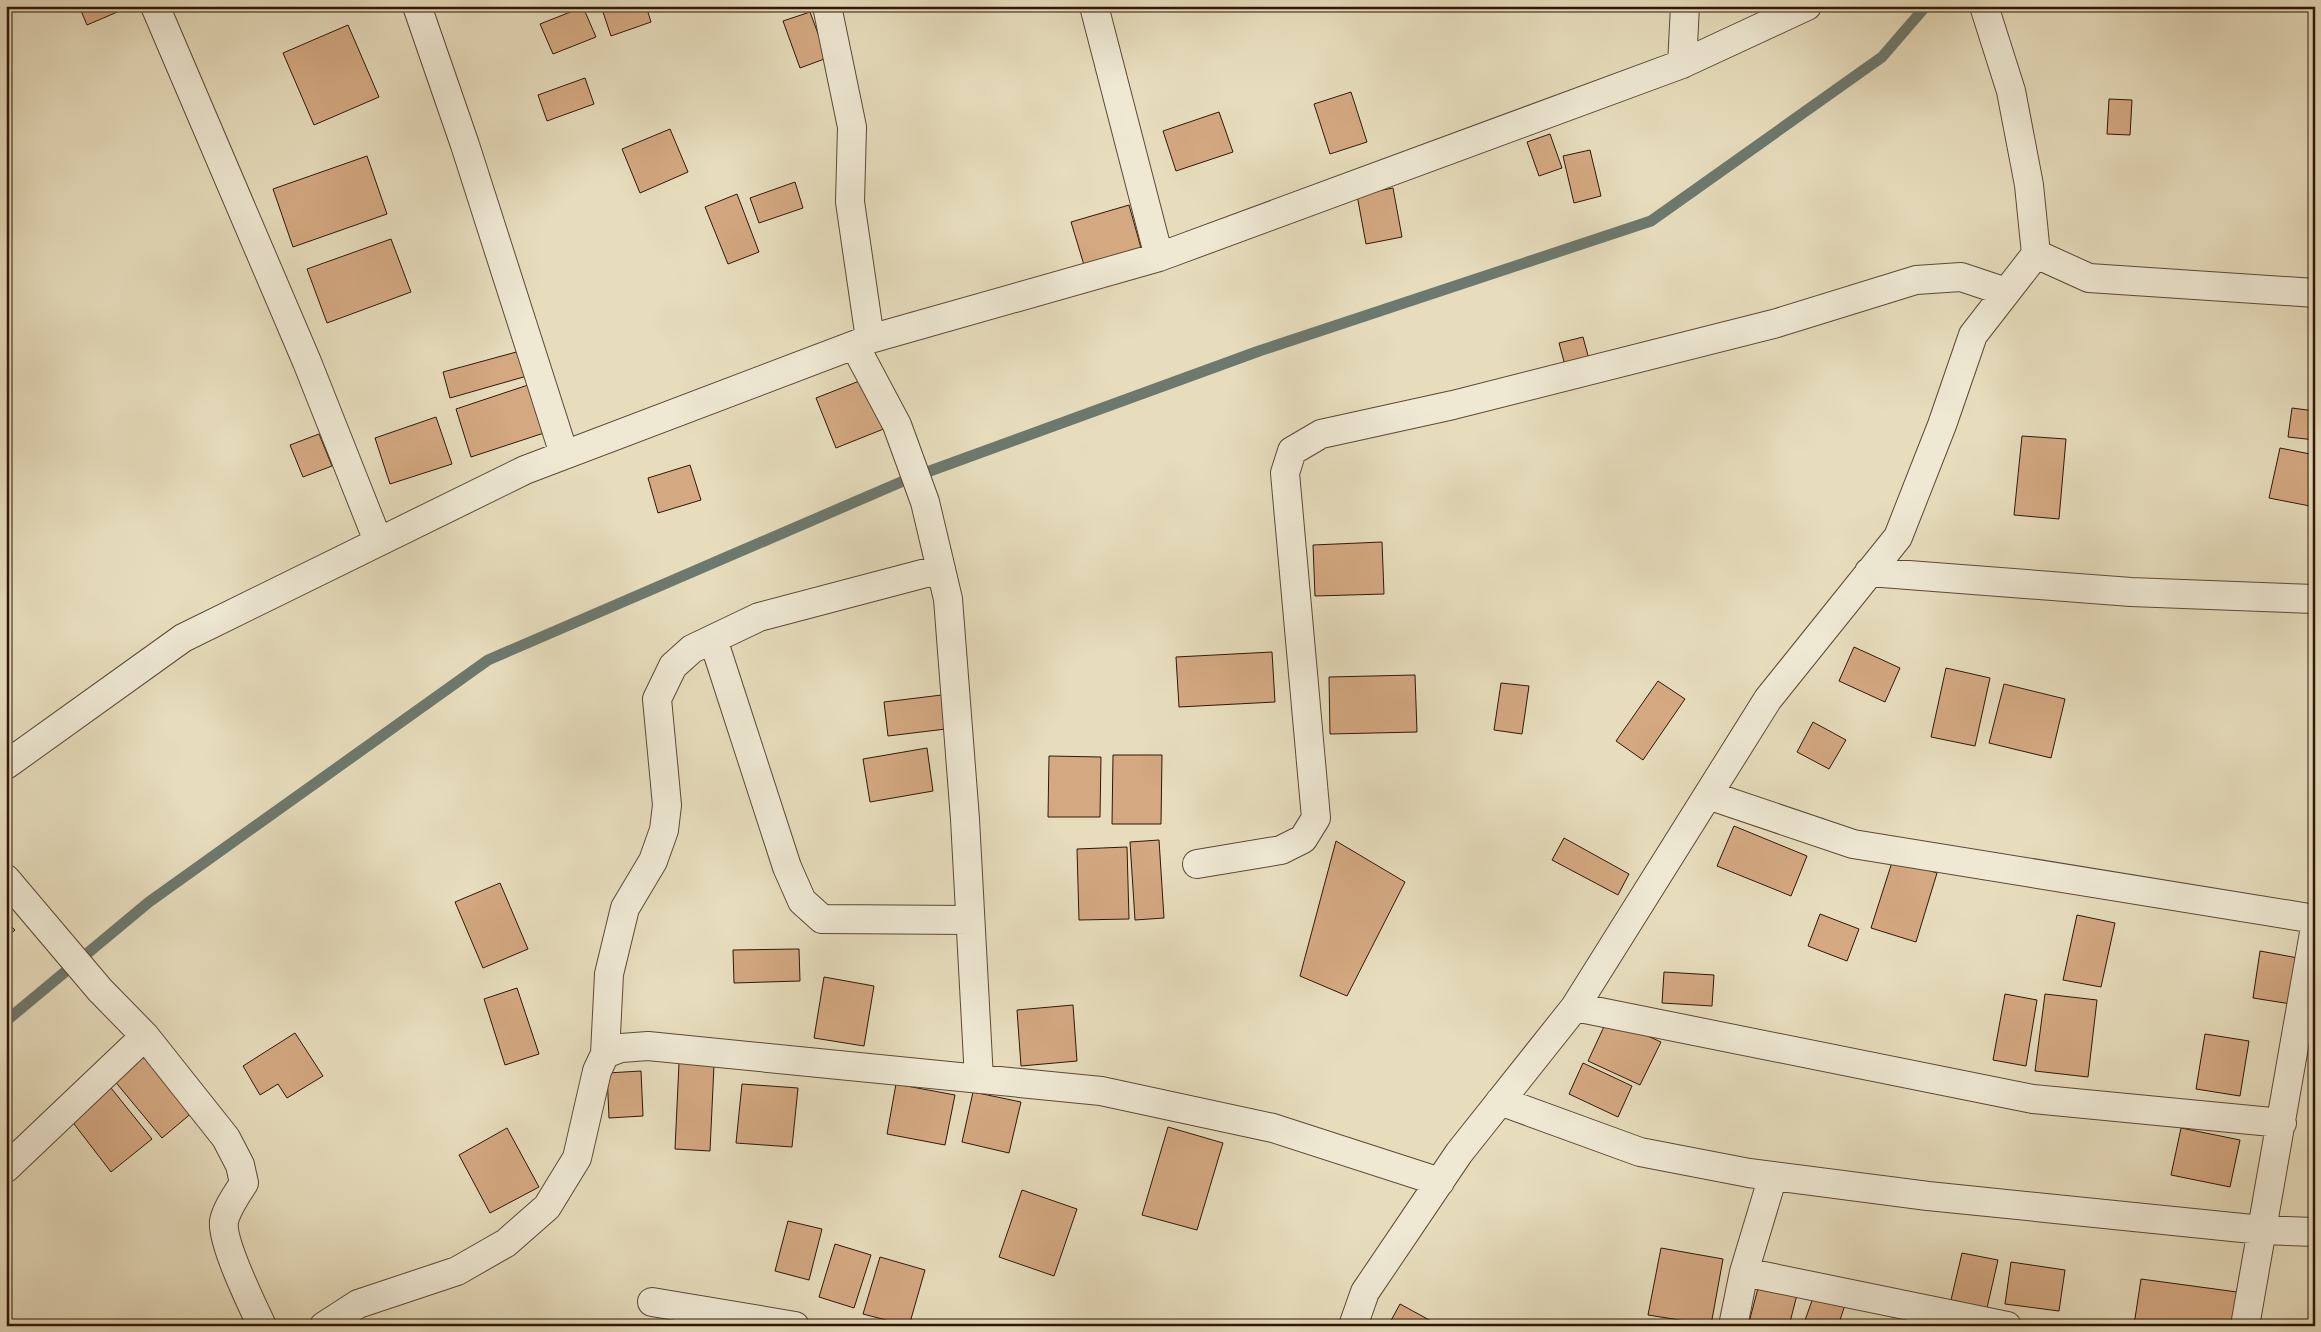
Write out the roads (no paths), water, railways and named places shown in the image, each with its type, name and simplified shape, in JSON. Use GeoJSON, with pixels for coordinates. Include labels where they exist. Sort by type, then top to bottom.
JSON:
{"type":"FeatureCollection","features":[{"type":"Feature","properties":{"kind":"street"},"geometry":{"type":"LineString","coordinates":[[155,6],[307,362],[378,542]]}},
{"type":"Feature","properties":{"kind":"street"},"geometry":{"type":"LineString","coordinates":[[417,6],[465,144],[564,454]]}},
{"type":"Feature","properties":{"kind":"street"},"geometry":{"type":"LineString","coordinates":[[827,6],[852,127],[850,202],[863,343],[897,426],[925,502],[948,599],[966,820],[979,1079]]}},
{"type":"Feature","properties":{"kind":"street"},"geometry":{"type":"LineString","coordinates":[[1094,6],[1159,257]]}},
{"type":"Feature","properties":{"kind":"street"},"geometry":{"type":"LineString","coordinates":[[1682,64],[1685,6]]}},
{"type":"Feature","properties":{"kind":"street"},"geometry":{"type":"LineString","coordinates":[[6,765],[183,638],[526,470],[564,454],[863,343],[1159,257],[1682,64],[1807,6]]}},
{"type":"Feature","properties":{"kind":"street"},"geometry":{"type":"LineString","coordinates":[[1352,1326],[1365,1292],[1459,1153],[1575,1007],[1768,699],[1898,537],[1942,425],[1973,335],[2036,254],[2030,184],[2011,91],[1985,9]]}},
{"type":"Feature","properties":{"kind":"street"},"geometry":{"type":"LineString","coordinates":[[2036,254],[2089,278],[2315,293]]}},
{"type":"Feature","properties":{"kind":"street"},"geometry":{"type":"LineString","coordinates":[[1197,864],[1281,850],[1303,839],[1316,818],[1285,473],[1292,451],[1321,434],[1453,405],[1777,323],[1916,280],[1961,277],[2006,292]]}},
{"type":"Feature","properties":{"kind":"street"},"geometry":{"type":"LineString","coordinates":[[324,1326],[358,1304],[457,1271],[506,1243],[548,1207],[577,1158],[597,1071],[605,1054],[609,974],[625,908],[653,861],[664,830],[667,805],[657,700],[673,666],[692,649],[760,617],[940,569]]}},
{"type":"Feature","properties":{"kind":"street"},"geometry":{"type":"LineString","coordinates":[[1869,572],[2131,592],[2315,598]]}},
{"type":"Feature","properties":{"kind":"street"},"geometry":{"type":"LineString","coordinates":[[713,639],[787,867],[802,901],[822,919],[970,920]]}},
{"type":"Feature","properties":{"kind":"street"},"geometry":{"type":"LineString","coordinates":[[1708,795],[1853,844],[2315,919]]}},
{"type":"Feature","properties":{"kind":"street"},"geometry":{"type":"LineString","coordinates":[[6,879],[100,990],[145,1036],[226,1138],[240,1165],[244,1183],[233,1201],[224,1222],[232,1258],[262,1326]]}},
{"type":"Feature","properties":{"kind":"street"},"geometry":{"type":"LineString","coordinates":[[2244,1326],[2312,955],[2315,927]]}},
{"type":"Feature","properties":{"kind":"street"},"geometry":{"type":"LineString","coordinates":[[1575,1007],[2033,1099],[2282,1123]]}},
{"type":"Feature","properties":{"kind":"street"},"geometry":{"type":"LineString","coordinates":[[6,1168],[145,1036]]}},
{"type":"Feature","properties":{"kind":"street"},"geometry":{"type":"LineString","coordinates":[[605,1054],[621,1048],[648,1046],[1100,1091],[1263,1126],[1440,1182]]}},
{"type":"Feature","properties":{"kind":"street"},"geometry":{"type":"LineString","coordinates":[[1500,1101],[1640,1152],[1773,1176],[1928,1196],[2262,1230],[2315,1232]]}},
{"type":"Feature","properties":{"kind":"street"},"geometry":{"type":"LineString","coordinates":[[1733,1326],[1744,1272],[1773,1176]]}},
{"type":"Feature","properties":{"kind":"street"},"geometry":{"type":"LineString","coordinates":[[1744,1272],[2007,1326]]}},
{"type":"Feature","properties":{"kind":"street"},"geometry":{"type":"LineString","coordinates":[[652,1302],[795,1326]]}},
{"type":"Feature","properties":{"kind":"waterway"},"geometry":{"type":"LineString","coordinates":[[6,1021],[149,902],[488,660],[908,479],[1259,351],[1651,221],[1882,57],[1926,6]]}}]}
